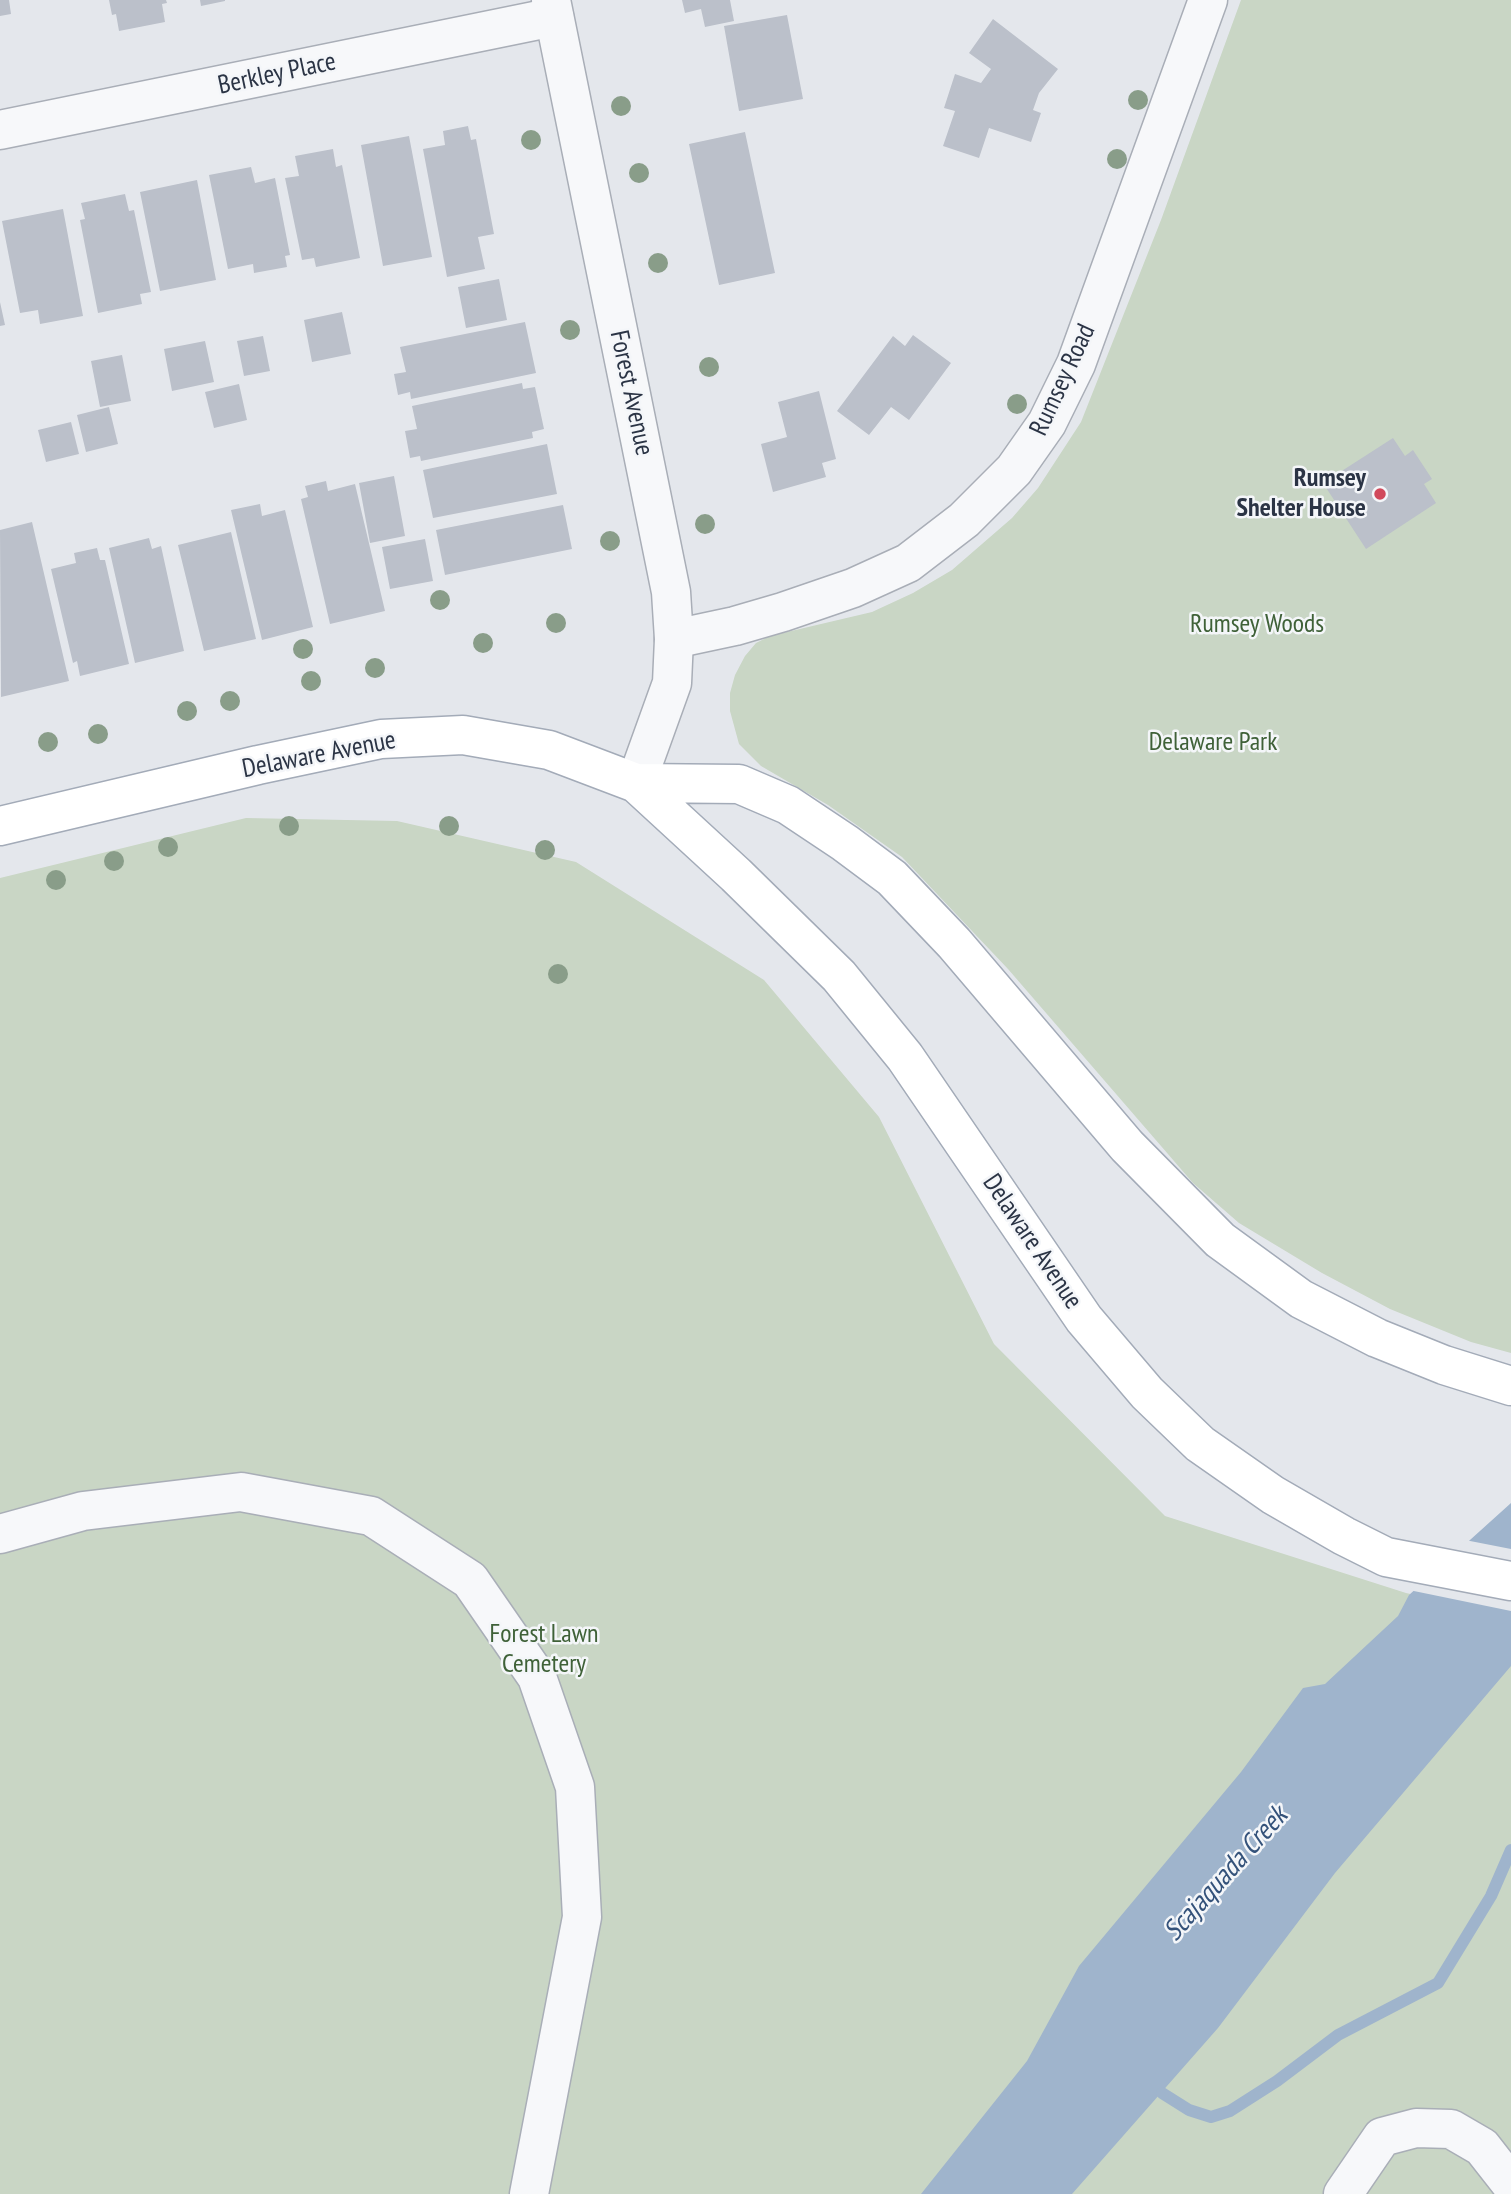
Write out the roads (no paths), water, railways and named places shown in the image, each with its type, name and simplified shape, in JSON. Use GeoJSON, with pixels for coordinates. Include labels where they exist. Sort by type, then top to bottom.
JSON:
{"type":"FeatureCollection","features":[{"type":"Feature","properties":{"kind":"main road","name":"Delaware Avenue"},"geometry":{"type":"LineString","coordinates":[[0,826],[381,739],[463,735],[549,750],[636,783],[739,784],[788,805],[892,878],[954,943],[1128,1146],[1220,1240],[1301,1298],[1377,1338],[1444,1365],[1511,1386]]}},
{"type":"Feature","properties":{"kind":"main road","name":"Delaware Avenue"},"geometry":{"type":"LineString","coordinates":[[636,783],[736,875],[839,976],[905,1057],[1084,1319],[1147,1393],[1200,1444],[1273,1495],[1386,1557],[1511,1581]]}},
{"type":"Feature","properties":{"kind":"street","name":"Rumsey Road"},"geometry":{"type":"LineString","coordinates":[[674,639],[783,612],[853,588],[908,563],[964,520],[1014,470],[1047,423],[1076,364],[1208,0]]}},
{"type":"Feature","properties":{"kind":"street","name":"Forest Avenue"},"geometry":{"type":"LineString","coordinates":[[553,8],[669,575],[674,639],[672,684],[636,783]]}},
{"type":"Feature","properties":{"kind":"street","name":"Berkley Place"},"geometry":{"type":"LineString","coordinates":[[0,130],[553,8]]}},
{"type":"Feature","properties":{"kind":"street"},"geometry":{"type":"LineString","coordinates":[[0,1534],[83,1511],[241,1492],[371,1516],[470,1580],[537,1677],[575,1787],[583,1917],[529,2194]]}},
{"type":"Feature","properties":{"kind":"street"},"geometry":{"type":"LineString","coordinates":[[1343,2194],[1382,2137],[1416,2128],[1451,2129],[1482,2147],[1511,2183]]}},
{"type":"Feature","properties":{"kind":"water","name":"Scajaquada Creek"},"geometry":{"type":"Polygon","coordinates":[[[1511,1503],[1511,1666],[1335,1873],[1218,2028],[1072,2194],[921,2194],[1027,2061],[1079,1966],[1241,1772],[1303,1688],[1325,1684],[1398,1616],[1409,1595],[1511,1503]]]}},
{"type":"Feature","properties":{"kind":"waterway"},"geometry":{"type":"LineString","coordinates":[[1162,2093],[1189,2110],[1211,2117],[1230,2111],[1277,2081],[1338,2035],[1438,1983],[1491,1896],[1511,1850]]}},
{"type":"Feature","properties":{"kind":"place","name":"Rumsey Shelter House"},"geometry":{"type":"Point","coordinates":[1380,494]}},
{"type":"Feature","properties":{"kind":"park label","name":"Rumsey Woods"},"geometry":{"type":"Point","coordinates":[1257,625]}},
{"type":"Feature","properties":{"kind":"park label","name":"Delaware Park"},"geometry":{"type":"Point","coordinates":[1213,743]}},
{"type":"Feature","properties":{"kind":"park label","name":"Forest Lawn Cemetery"},"geometry":{"type":"Point","coordinates":[544,1650]}}]}
